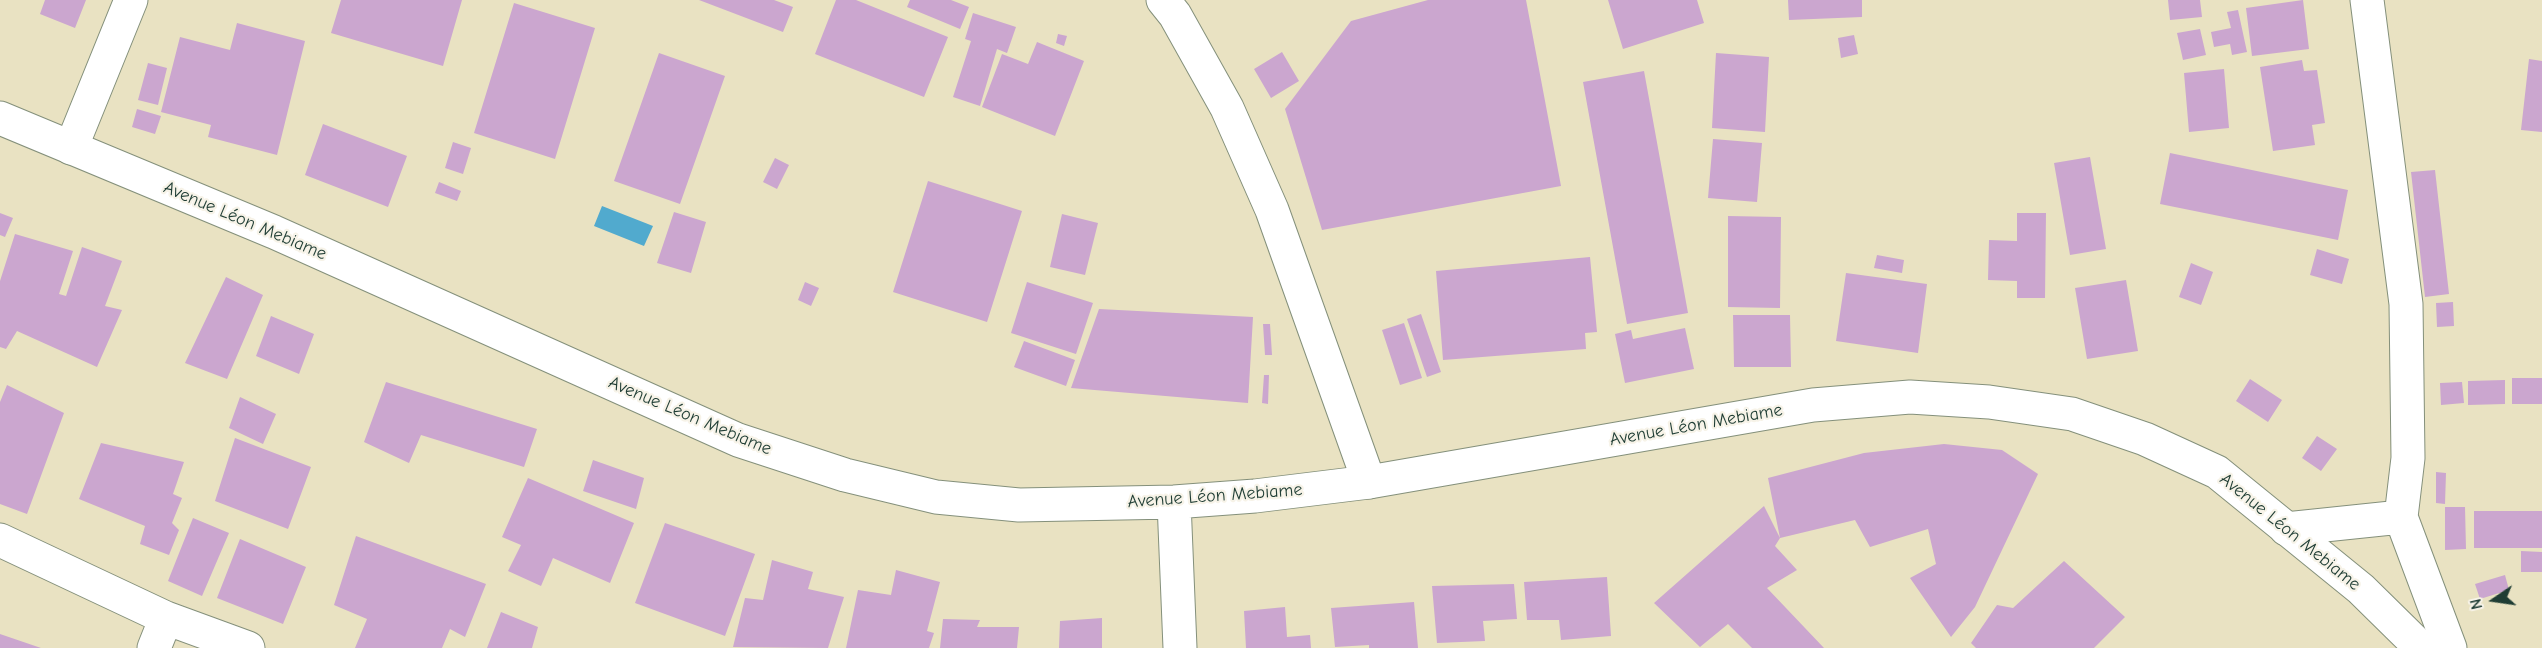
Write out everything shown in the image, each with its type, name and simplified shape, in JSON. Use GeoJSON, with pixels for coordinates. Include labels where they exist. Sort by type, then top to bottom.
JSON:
{"type":"FeatureCollection","features":[{"type":"Feature","properties":{"kind":"street"},"geometry":{"type":"LineString","coordinates":[[71,148],[131,0]]}},
{"type":"Feature","properties":{"kind":"street"},"geometry":{"type":"LineString","coordinates":[[1163,0],[1175,15],[1227,108],[1272,210],[1369,482]]}},
{"type":"Feature","properties":{"kind":"street"},"geometry":{"type":"LineString","coordinates":[[2367,0],[2406,304],[2408,458],[2401,517],[2451,648]]}},
{"type":"Feature","properties":{"kind":"street","name":"Avenue Léon Mebiame"},"geometry":{"type":"LineString","coordinates":[[0,118],[274,232],[738,440],[845,475],[936,497],[1019,506],[1174,502],[1369,482],[1814,405],[1910,397],[1989,402],[2072,414],[2145,439],[2217,472],[2361,589],[2421,648]]}},
{"type":"Feature","properties":{"kind":"street"},"geometry":{"type":"LineString","coordinates":[[1174,502],[1180,648]]}},
{"type":"Feature","properties":{"kind":"street"},"geometry":{"type":"LineString","coordinates":[[2286,529],[2401,517]]}},
{"type":"Feature","properties":{"kind":"street"},"geometry":{"type":"LineString","coordinates":[[0,540],[166,618],[248,648]]}},
{"type":"Feature","properties":{"kind":"street"},"geometry":{"type":"LineString","coordinates":[[154,648],[166,618]]}},
{"type":"Feature","properties":{"kind":"water"},"geometry":{"type":"Polygon","coordinates":[[[602,206],[653,226],[644,246],[594,226],[602,206]]]}},
{"type":"Feature","properties":{"kind":"building"},"geometry":{"type":"Polygon","coordinates":[[[45,0],[86,0],[75,28],[40,14],[45,0]]]}},
{"type":"Feature","properties":{"kind":"building"},"geometry":{"type":"Polygon","coordinates":[[[341,0],[462,0],[443,66],[331,33],[341,0]]]}},
{"type":"Feature","properties":{"kind":"building"},"geometry":{"type":"Polygon","coordinates":[[[699,0],[774,0],[793,7],[783,32],[699,0]]]}},
{"type":"Feature","properties":{"kind":"building"},"geometry":{"type":"Polygon","coordinates":[[[836,0],[856,0],[948,37],[924,97],[815,54],[836,0]]]}},
{"type":"Feature","properties":{"kind":"building"},"geometry":{"type":"Polygon","coordinates":[[[910,0],[951,0],[969,7],[960,29],[907,7],[910,0]]]}},
{"type":"Feature","properties":{"kind":"building"},"geometry":{"type":"Polygon","coordinates":[[[1428,0],[1526,0],[1561,186],[1322,230],[1285,109],[1351,21],[1428,0]]]}},
{"type":"Feature","properties":{"kind":"building"},"geometry":{"type":"Polygon","coordinates":[[[1608,0],[1697,0],[1704,23],[1623,49],[1608,0]]]}},
{"type":"Feature","properties":{"kind":"building"},"geometry":{"type":"Polygon","coordinates":[[[1788,0],[1862,0],[1862,17],[1789,20],[1788,0]]]}},
{"type":"Feature","properties":{"kind":"building"},"geometry":{"type":"Polygon","coordinates":[[[2168,0],[2200,0],[2202,17],[2170,20],[2168,0]]]}},
{"type":"Feature","properties":{"kind":"building"},"geometry":{"type":"Polygon","coordinates":[[[2303,0],[2309,49],[2252,56],[2246,8],[2303,0]]]}},
{"type":"Feature","properties":{"kind":"building"},"geometry":{"type":"Polygon","coordinates":[[[514,3],[595,28],[555,159],[474,133],[514,3]]]}},
{"type":"Feature","properties":{"kind":"building"},"geometry":{"type":"Polygon","coordinates":[[[2238,10],[2247,52],[2232,55],[2230,44],[2214,47],[2211,32],[2231,28],[2227,12],[2238,10]]]}},
{"type":"Feature","properties":{"kind":"building"},"geometry":{"type":"Polygon","coordinates":[[[973,13],[1016,27],[1007,53],[997,49],[980,106],[953,97],[971,41],[965,39],[973,13]]]}},
{"type":"Feature","properties":{"kind":"building"},"geometry":{"type":"Polygon","coordinates":[[[237,23],[305,41],[277,155],[208,137],[211,125],[161,112],[180,37],[230,50],[237,23]]]}},
{"type":"Feature","properties":{"kind":"building"},"geometry":{"type":"Polygon","coordinates":[[[2200,29],[2206,55],[2183,60],[2177,33],[2200,29]]]}},
{"type":"Feature","properties":{"kind":"building"},"geometry":{"type":"Polygon","coordinates":[[[1058,34],[1067,36],[1064,46],[1056,43],[1058,34]]]}},
{"type":"Feature","properties":{"kind":"building"},"geometry":{"type":"Polygon","coordinates":[[[1854,35],[1858,54],[1841,58],[1838,38],[1854,35]]]}},
{"type":"Feature","properties":{"kind":"building"},"geometry":{"type":"Polygon","coordinates":[[[1037,42],[1084,61],[1055,136],[982,107],[1002,54],[1028,64],[1037,42]]]}},
{"type":"Feature","properties":{"kind":"building"},"geometry":{"type":"Polygon","coordinates":[[[1282,52],[1299,81],[1271,98],[1254,69],[1282,52]]]}},
{"type":"Feature","properties":{"kind":"building"},"geometry":{"type":"Polygon","coordinates":[[[659,53],[725,76],[680,204],[614,181],[659,53]]]}},
{"type":"Feature","properties":{"kind":"building"},"geometry":{"type":"Polygon","coordinates":[[[1716,53],[1769,57],[1765,132],[1712,128],[1716,53]]]}},
{"type":"Feature","properties":{"kind":"building"},"geometry":{"type":"Polygon","coordinates":[[[2529,59],[2542,61],[2542,132],[2521,130],[2529,59]]]}},
{"type":"Feature","properties":{"kind":"building"},"geometry":{"type":"Polygon","coordinates":[[[2302,60],[2304,71],[2317,70],[2325,123],[2312,125],[2315,145],[2273,151],[2260,67],[2302,60]]]}},
{"type":"Feature","properties":{"kind":"building"},"geometry":{"type":"Polygon","coordinates":[[[148,63],[167,68],[158,105],[138,100],[148,63]]]}},
{"type":"Feature","properties":{"kind":"building"},"geometry":{"type":"Polygon","coordinates":[[[2224,69],[2229,128],[2189,132],[2184,73],[2224,69]]]}},
{"type":"Feature","properties":{"kind":"building"},"geometry":{"type":"Polygon","coordinates":[[[1644,71],[1688,313],[1627,324],[1583,82],[1644,71]]]}},
{"type":"Feature","properties":{"kind":"building"},"geometry":{"type":"Polygon","coordinates":[[[137,109],[161,116],[155,134],[132,127],[137,109]]]}},
{"type":"Feature","properties":{"kind":"building"},"geometry":{"type":"Polygon","coordinates":[[[323,124],[407,156],[388,207],[305,175],[323,124]]]}},
{"type":"Feature","properties":{"kind":"building"},"geometry":{"type":"Polygon","coordinates":[[[1713,139],[1762,143],[1757,202],[1708,198],[1713,139]]]}},
{"type":"Feature","properties":{"kind":"building"},"geometry":{"type":"Polygon","coordinates":[[[453,142],[471,148],[463,174],[445,168],[453,142]]]}},
{"type":"Feature","properties":{"kind":"building"},"geometry":{"type":"Polygon","coordinates":[[[2170,153],[2348,190],[2338,240],[2160,204],[2170,153]]]}},
{"type":"Feature","properties":{"kind":"building"},"geometry":{"type":"Polygon","coordinates":[[[2090,157],[2106,249],[2070,255],[2054,163],[2090,157]]]}},
{"type":"Feature","properties":{"kind":"building"},"geometry":{"type":"Polygon","coordinates":[[[775,158],[789,165],[777,189],[763,182],[775,158]]]}},
{"type":"Feature","properties":{"kind":"building"},"geometry":{"type":"Polygon","coordinates":[[[2435,170],[2449,294],[2425,297],[2411,172],[2435,170]]]}},
{"type":"Feature","properties":{"kind":"building"},"geometry":{"type":"Polygon","coordinates":[[[928,181],[1022,211],[987,322],[893,292],[928,181]]]}},
{"type":"Feature","properties":{"kind":"building"},"geometry":{"type":"Polygon","coordinates":[[[439,182],[461,191],[457,201],[435,193],[439,182]]]}},
{"type":"Feature","properties":{"kind":"building"},"geometry":{"type":"Polygon","coordinates":[[[674,212],[706,222],[691,273],[657,263],[674,212]]]}},
{"type":"Feature","properties":{"kind":"building"},"geometry":{"type":"Polygon","coordinates":[[[0,213],[13,218],[5,237],[0,235],[0,213]]]}},
{"type":"Feature","properties":{"kind":"building"},"geometry":{"type":"Polygon","coordinates":[[[2017,213],[2046,213],[2045,298],[2017,298],[2017,281],[1988,280],[1989,240],[2017,241],[2017,213]]]}},
{"type":"Feature","properties":{"kind":"building"},"geometry":{"type":"Polygon","coordinates":[[[1062,214],[1098,223],[1085,275],[1050,267],[1062,214]]]}},
{"type":"Feature","properties":{"kind":"building"},"geometry":{"type":"Polygon","coordinates":[[[1728,216],[1781,217],[1780,308],[1728,307],[1728,216]]]}},
{"type":"Feature","properties":{"kind":"building"},"geometry":{"type":"Polygon","coordinates":[[[15,234],[73,251],[59,294],[66,296],[82,247],[122,261],[105,306],[122,310],[97,367],[17,331],[6,349],[0,347],[0,281],[15,234]]]}},
{"type":"Feature","properties":{"kind":"building"},"geometry":{"type":"Polygon","coordinates":[[[2317,249],[2349,259],[2342,284],[2310,275],[2317,249]]]}},
{"type":"Feature","properties":{"kind":"building"},"geometry":{"type":"Polygon","coordinates":[[[1877,255],[1904,260],[1902,273],[1874,268],[1877,255]]]}},
{"type":"Feature","properties":{"kind":"building"},"geometry":{"type":"Polygon","coordinates":[[[1590,257],[1597,332],[1585,333],[1586,349],[1443,360],[1436,271],[1590,257]]]}},
{"type":"Feature","properties":{"kind":"building"},"geometry":{"type":"Polygon","coordinates":[[[2191,263],[2213,272],[2201,305],[2179,297],[2191,263]]]}},
{"type":"Feature","properties":{"kind":"building"},"geometry":{"type":"Polygon","coordinates":[[[1846,273],[1927,284],[1918,353],[1836,341],[1846,273]]]}},
{"type":"Feature","properties":{"kind":"building"},"geometry":{"type":"Polygon","coordinates":[[[226,277],[263,295],[227,379],[185,363],[226,277]]]}},
{"type":"Feature","properties":{"kind":"building"},"geometry":{"type":"Polygon","coordinates":[[[2126,280],[2138,351],[2087,359],[2075,288],[2126,280]]]}},
{"type":"Feature","properties":{"kind":"building"},"geometry":{"type":"Polygon","coordinates":[[[805,282],[819,288],[811,306],[798,300],[805,282]]]}},
{"type":"Feature","properties":{"kind":"building"},"geometry":{"type":"Polygon","coordinates":[[[1027,282],[1093,303],[1076,354],[1011,333],[1027,282]]]}},
{"type":"Feature","properties":{"kind":"building"},"geometry":{"type":"Polygon","coordinates":[[[2453,302],[2454,326],[2437,327],[2436,303],[2453,302]]]}},
{"type":"Feature","properties":{"kind":"building"},"geometry":{"type":"Polygon","coordinates":[[[1099,309],[1253,317],[1248,403],[1071,388],[1099,309]]]}},
{"type":"Feature","properties":{"kind":"building"},"geometry":{"type":"Polygon","coordinates":[[[1421,314],[1441,372],[1427,377],[1407,319],[1421,314]]]}},
{"type":"Feature","properties":{"kind":"building"},"geometry":{"type":"Polygon","coordinates":[[[1733,315],[1790,315],[1791,367],[1734,367],[1733,315]]]}},
{"type":"Feature","properties":{"kind":"building"},"geometry":{"type":"Polygon","coordinates":[[[271,316],[314,334],[299,374],[256,356],[271,316]]]}},
{"type":"Feature","properties":{"kind":"building"},"geometry":{"type":"Polygon","coordinates":[[[1404,323],[1422,378],[1400,385],[1382,330],[1404,323]]]}},
{"type":"Feature","properties":{"kind":"building"},"geometry":{"type":"Polygon","coordinates":[[[1263,324],[1270,324],[1272,355],[1265,355],[1263,324]]]}},
{"type":"Feature","properties":{"kind":"building"},"geometry":{"type":"Polygon","coordinates":[[[1685,328],[1694,369],[1625,383],[1615,334],[1631,330],[1633,339],[1685,328]]]}},
{"type":"Feature","properties":{"kind":"building"},"geometry":{"type":"Polygon","coordinates":[[[1024,341],[1075,360],[1066,386],[1014,367],[1024,341]]]}},
{"type":"Feature","properties":{"kind":"building"},"geometry":{"type":"Polygon","coordinates":[[[1264,375],[1269,375],[1268,404],[1262,403],[1264,375]]]}},
{"type":"Feature","properties":{"kind":"building"},"geometry":{"type":"Polygon","coordinates":[[[2512,378],[2542,378],[2542,404],[2512,404],[2512,378]]]}},
{"type":"Feature","properties":{"kind":"building"},"geometry":{"type":"Polygon","coordinates":[[[2250,379],[2282,400],[2268,422],[2236,401],[2250,379]]]}},
{"type":"Feature","properties":{"kind":"building"},"geometry":{"type":"Polygon","coordinates":[[[2505,380],[2505,404],[2468,405],[2468,381],[2505,380]]]}},
{"type":"Feature","properties":{"kind":"building"},"geometry":{"type":"Polygon","coordinates":[[[386,382],[537,429],[524,467],[421,435],[409,463],[364,442],[386,382]]]}},
{"type":"Feature","properties":{"kind":"building"},"geometry":{"type":"Polygon","coordinates":[[[2462,382],[2464,403],[2441,405],[2440,383],[2462,382]]]}},
{"type":"Feature","properties":{"kind":"building"},"geometry":{"type":"Polygon","coordinates":[[[7,385],[64,413],[27,514],[0,504],[0,402],[7,385]]]}},
{"type":"Feature","properties":{"kind":"building"},"geometry":{"type":"Polygon","coordinates":[[[240,397],[276,414],[263,444],[229,428],[240,397]]]}},
{"type":"Feature","properties":{"kind":"building"},"geometry":{"type":"Polygon","coordinates":[[[2317,436],[2337,449],[2321,471],[2302,458],[2317,436]]]}},
{"type":"Feature","properties":{"kind":"building"},"geometry":{"type":"Polygon","coordinates":[[[235,438],[311,467],[288,529],[215,501],[235,438]]]}},
{"type":"Feature","properties":{"kind":"building"},"geometry":{"type":"Polygon","coordinates":[[[101,443],[184,462],[173,494],[182,498],[172,523],[179,530],[169,555],[140,544],[145,526],[79,499],[101,443]]]}},
{"type":"Feature","properties":{"kind":"building"},"geometry":{"type":"Polygon","coordinates":[[[1944,444],[2002,450],[2038,474],[1975,607],[1951,637],[1910,578],[1936,564],[1928,529],[1870,547],[1855,520],[1780,538],[1768,478],[1864,453],[1944,444]]]}},
{"type":"Feature","properties":{"kind":"building"},"geometry":{"type":"Polygon","coordinates":[[[593,460],[644,478],[636,509],[583,491],[593,460]]]}},
{"type":"Feature","properties":{"kind":"building"},"geometry":{"type":"Polygon","coordinates":[[[2436,472],[2446,473],[2445,504],[2436,503],[2436,472]]]}},
{"type":"Feature","properties":{"kind":"building"},"geometry":{"type":"Polygon","coordinates":[[[528,478],[634,523],[610,583],[553,558],[541,586],[508,571],[521,545],[502,537],[528,478]]]}},
{"type":"Feature","properties":{"kind":"building"},"geometry":{"type":"Polygon","coordinates":[[[1764,506],[1780,538],[1775,546],[1797,570],[1767,588],[1824,648],[1752,648],[1728,624],[1700,647],[1654,603],[1764,506]]]}},
{"type":"Feature","properties":{"kind":"building"},"geometry":{"type":"Polygon","coordinates":[[[2445,507],[2465,507],[2466,549],[2445,550],[2445,507]]]}},
{"type":"Feature","properties":{"kind":"building"},"geometry":{"type":"Polygon","coordinates":[[[2474,511],[2542,511],[2542,548],[2474,548],[2474,511]]]}},
{"type":"Feature","properties":{"kind":"building"},"geometry":{"type":"Polygon","coordinates":[[[193,518],[229,533],[202,596],[168,581],[193,518]]]}},
{"type":"Feature","properties":{"kind":"building"},"geometry":{"type":"Polygon","coordinates":[[[665,523],[755,554],[725,636],[635,603],[665,523]]]}},
{"type":"Feature","properties":{"kind":"building"},"geometry":{"type":"Polygon","coordinates":[[[356,536],[486,584],[465,637],[450,629],[442,648],[355,648],[367,619],[334,605],[356,536]]]}},
{"type":"Feature","properties":{"kind":"building"},"geometry":{"type":"Polygon","coordinates":[[[240,539],[306,567],[283,624],[217,598],[240,539]]]}},
{"type":"Feature","properties":{"kind":"building"},"geometry":{"type":"Polygon","coordinates":[[[2521,551],[2542,552],[2542,572],[2521,572],[2521,551]]]}},
{"type":"Feature","properties":{"kind":"building"},"geometry":{"type":"Polygon","coordinates":[[[772,560],[813,572],[808,589],[844,597],[828,648],[733,647],[745,598],[763,600],[772,560]]]}},
{"type":"Feature","properties":{"kind":"building"},"geometry":{"type":"Polygon","coordinates":[[[2064,561],[2125,617],[2094,648],[1976,648],[1971,643],[1997,605],[2013,608],[2064,561]]]}},
{"type":"Feature","properties":{"kind":"building"},"geometry":{"type":"Polygon","coordinates":[[[896,570],[940,582],[927,631],[934,633],[929,648],[846,648],[858,590],[891,595],[896,570]]]}},
{"type":"Feature","properties":{"kind":"building"},"geometry":{"type":"Polygon","coordinates":[[[2505,575],[2509,590],[2480,599],[2475,584],[2505,575]]]}},
{"type":"Feature","properties":{"kind":"building"},"geometry":{"type":"Polygon","coordinates":[[[1607,577],[1611,636],[1561,640],[1559,620],[1527,620],[1524,582],[1607,577]]]}},
{"type":"Feature","properties":{"kind":"building"},"geometry":{"type":"Polygon","coordinates":[[[1514,584],[1517,619],[1483,621],[1485,641],[1437,643],[1432,586],[1514,584]]]}},
{"type":"Feature","properties":{"kind":"building"},"geometry":{"type":"Polygon","coordinates":[[[1414,602],[1418,648],[1369,648],[1369,645],[1335,647],[1331,608],[1414,602]]]}},
{"type":"Feature","properties":{"kind":"building"},"geometry":{"type":"Polygon","coordinates":[[[1285,607],[1287,637],[1310,635],[1311,648],[1246,648],[1244,611],[1285,607]]]}},
{"type":"Feature","properties":{"kind":"building"},"geometry":{"type":"Polygon","coordinates":[[[501,612],[538,627],[532,648],[487,648],[501,612]]]}},
{"type":"Feature","properties":{"kind":"building"},"geometry":{"type":"Polygon","coordinates":[[[1102,618],[1102,648],[1059,648],[1060,621],[1102,618]]]}},
{"type":"Feature","properties":{"kind":"building"},"geometry":{"type":"Polygon","coordinates":[[[943,619],[980,620],[977,627],[1019,627],[1017,648],[940,648],[943,619]]]}},
{"type":"Feature","properties":{"kind":"building"},"geometry":{"type":"Polygon","coordinates":[[[0,634],[41,648],[0,648],[0,634]]]}}]}
